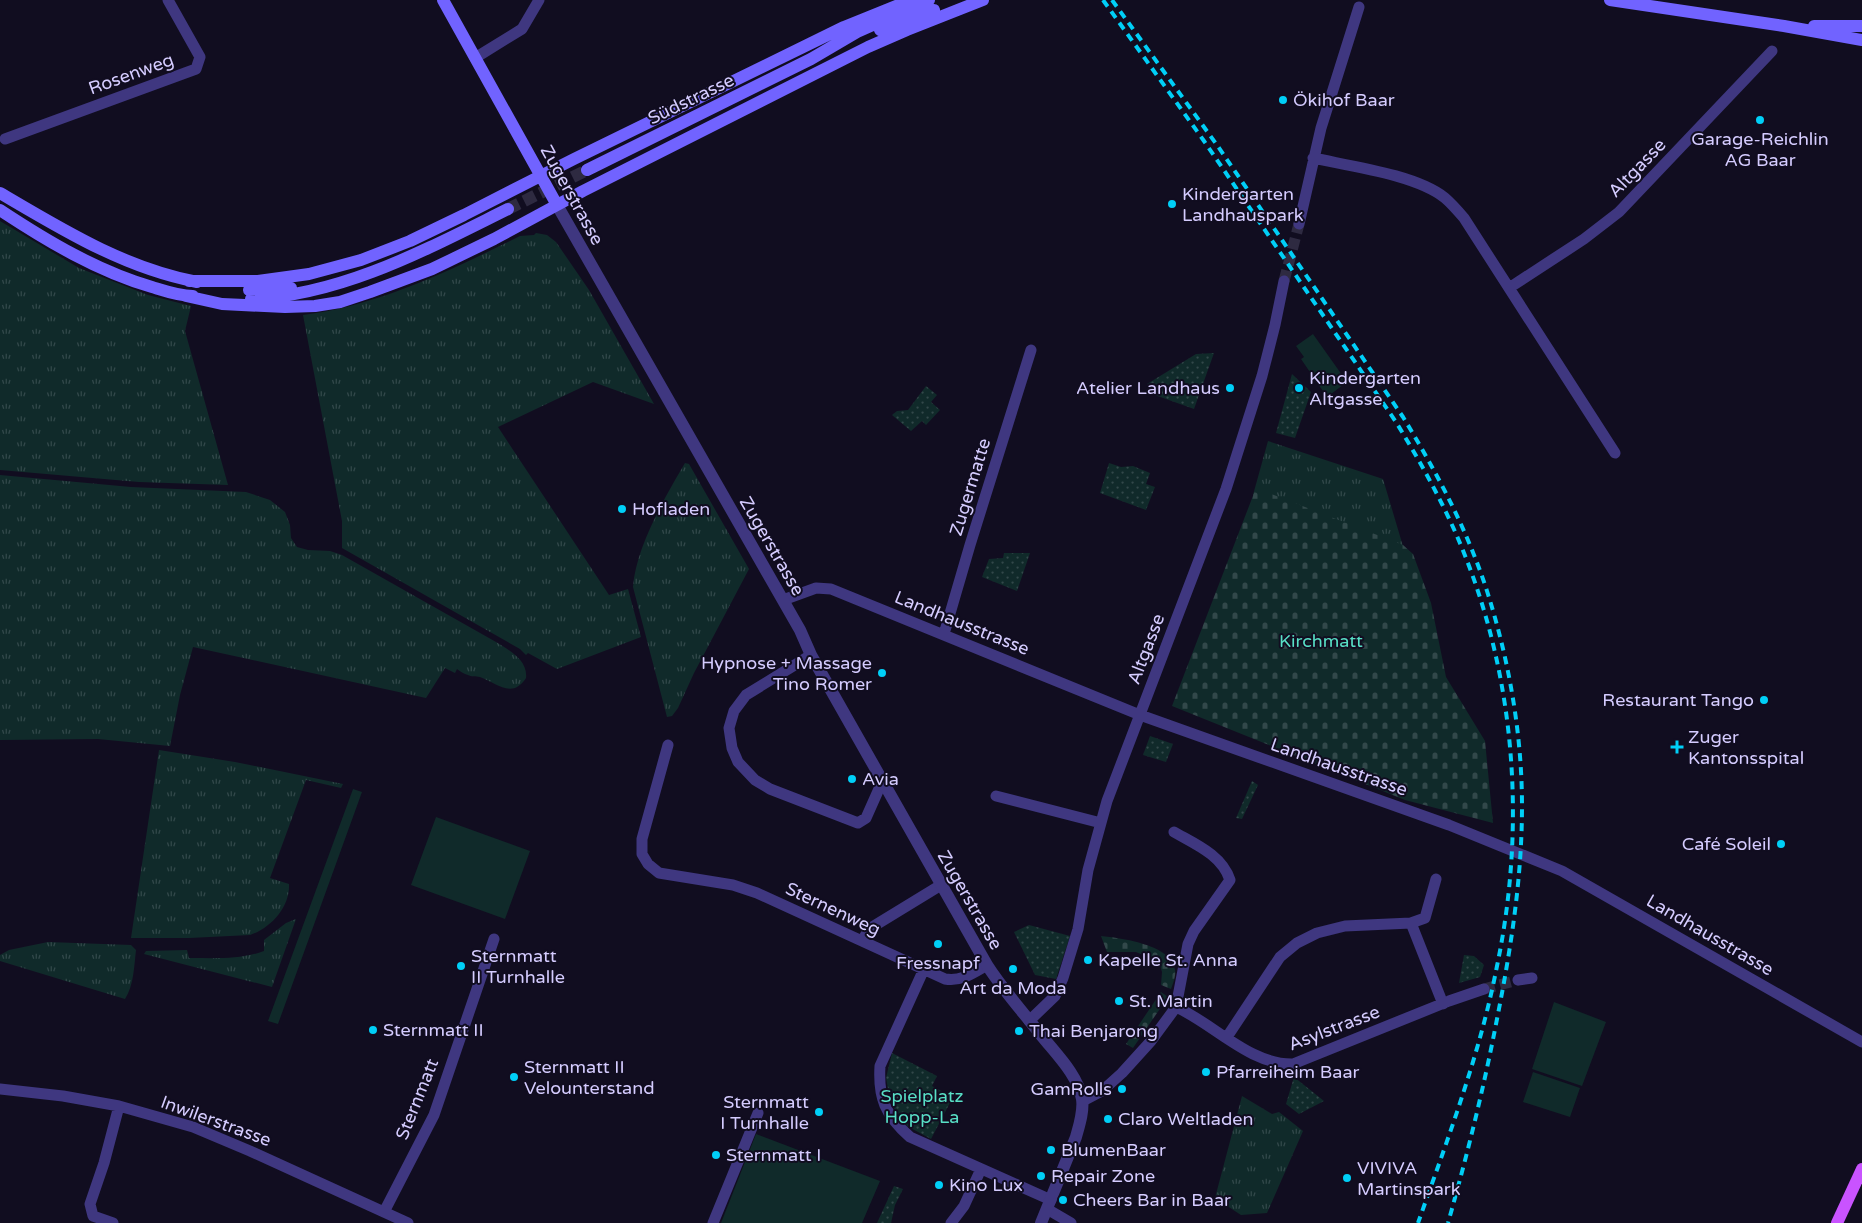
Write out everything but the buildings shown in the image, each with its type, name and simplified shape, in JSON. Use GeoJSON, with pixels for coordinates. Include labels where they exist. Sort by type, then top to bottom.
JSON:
{"type":"FeatureCollection","features":[{"type":"Feature","properties":{"kind":"main road","name":"Zugerstrasse"},"geometry":{"type":"LineString","coordinates":[[444,0],[557,205]]}},
{"type":"Feature","properties":{"kind":"main road"},"geometry":{"type":"LineString","coordinates":[[189,281],[258,281],[308,274],[361,260],[410,241],[835,31],[910,0]]}},
{"type":"Feature","properties":{"kind":"main road","name":"Südstrasse"},"geometry":{"type":"LineString","coordinates":[[587,170],[811,59],[857,32],[929,0]]}},
{"type":"Feature","properties":{"kind":"main road","name":"Südstrasse"},"geometry":{"type":"LineString","coordinates":[[811,59],[897,24],[970,0]]}},
{"type":"Feature","properties":{"kind":"main road"},"geometry":{"type":"LineString","coordinates":[[0,210],[59,247],[115,274],[150,287],[222,304],[315,306],[340,302],[432,268],[494,239],[868,47],[983,0]]}},
{"type":"Feature","properties":{"kind":"main road"},"geometry":{"type":"LineString","coordinates":[[1610,0],[1784,26],[1862,40]]}},
{"type":"Feature","properties":{"kind":"main road"},"geometry":{"type":"LineString","coordinates":[[1784,26],[1862,26]]}},
{"type":"Feature","properties":{"kind":"main road"},"geometry":{"type":"LineString","coordinates":[[0,193],[106,252],[150,270],[189,281],[224,288],[250,290],[333,284]]}},
{"type":"Feature","properties":{"kind":"main road"},"geometry":{"type":"LineString","coordinates":[[186,296],[270,298],[291,296],[368,273],[406,258],[508,209]]}},
{"type":"Feature","properties":{"kind":"main road"},"geometry":{"type":"LineString","coordinates":[[0,214],[18,222]]}},
{"type":"Feature","properties":{"kind":"main road"},"geometry":{"type":"LineString","coordinates":[[1837,1223],[1862,1169]]}},
{"type":"Feature","properties":{"kind":"street","name":"Rosenweg"},"geometry":{"type":"LineString","coordinates":[[5,139],[196,69],[200,57],[168,0]]}},
{"type":"Feature","properties":{"kind":"street"},"geometry":{"type":"LineString","coordinates":[[475,58],[522,29],[539,0]]}},
{"type":"Feature","properties":{"kind":"street"},"geometry":{"type":"LineString","coordinates":[[1299,224],[1313,158],[1328,103],[1359,7]]}},
{"type":"Feature","properties":{"kind":"street","name":"Altgasse"},"geometry":{"type":"LineString","coordinates":[[1509,288],[1584,240],[1619,212],[1772,51]]}},
{"type":"Feature","properties":{"kind":"street"},"geometry":{"type":"LineString","coordinates":[[1313,158],[1406,179],[1428,188],[1444,198],[1464,218],[1615,452]]}},
{"type":"Feature","properties":{"kind":"street","name":"Zugerstrasse"},"geometry":{"type":"LineString","coordinates":[[557,205],[800,630],[811,656],[987,965],[999,984],[1071,1073],[1077,1083],[1083,1101]]}},
{"type":"Feature","properties":{"kind":"street","name":"Altgasse"},"geometry":{"type":"LineString","coordinates":[[1029,1020],[1046,1006],[1060,987],[1078,929],[1088,870],[1107,801],[1224,494],[1249,419],[1271,342],[1284,281]]}},
{"type":"Feature","properties":{"kind":"street","name":"Zugermatte"},"geometry":{"type":"LineString","coordinates":[[944,634],[1031,350]]}},
{"type":"Feature","properties":{"kind":"street","name":"Landhausstrasse"},"geometry":{"type":"LineString","coordinates":[[782,600],[816,588],[831,589],[1140,715],[1478,835],[1562,871],[1862,1042]]}},
{"type":"Feature","properties":{"kind":"street"},"geometry":{"type":"LineString","coordinates":[[811,656],[746,695],[734,711],[729,728],[732,748],[738,762],[755,780],[770,789],[858,823],[866,818],[882,782]]}},
{"type":"Feature","properties":{"kind":"street","name":"Sternenweg"},"geometry":{"type":"LineString","coordinates":[[668,745],[642,839],[642,854],[648,864],[659,873],[733,885],[749,890],[945,979],[954,980],[966,977],[987,965]]}},
{"type":"Feature","properties":{"kind":"street"},"geometry":{"type":"LineString","coordinates":[[996,796],[1101,823]]}},
{"type":"Feature","properties":{"kind":"street"},"geometry":{"type":"LineString","coordinates":[[1041,1223],[1076,1137],[1083,1101],[1102,1091],[1122,1073],[1151,1041],[1176,1007],[1188,944],[1194,931],[1230,880],[1222,864],[1203,848],[1174,832]]}},
{"type":"Feature","properties":{"kind":"street"},"geometry":{"type":"LineString","coordinates":[[1227,1037],[1280,957],[1297,943],[1317,933],[1345,926],[1411,923],[1425,918],[1436,879]]}},
{"type":"Feature","properties":{"kind":"street"},"geometry":{"type":"LineString","coordinates":[[862,941],[869,929],[941,885]]}},
{"type":"Feature","properties":{"kind":"street"},"geometry":{"type":"LineString","coordinates":[[1411,923],[1443,1004]]}},
{"type":"Feature","properties":{"kind":"street","name":"Sternmatt"},"geometry":{"type":"LineString","coordinates":[[384,1216],[434,1115],[494,939]]}},
{"type":"Feature","properties":{"kind":"street"},"geometry":{"type":"LineString","coordinates":[[924,969],[880,1066],[879,1082],[885,1108],[895,1124],[910,1137],[1022,1188],[1049,1205],[1071,1223]]}},
{"type":"Feature","properties":{"kind":"street"},"geometry":{"type":"LineString","coordinates":[[1518,980],[1532,978]]}},
{"type":"Feature","properties":{"kind":"street","name":"Asylstrasse"},"geometry":{"type":"LineString","coordinates":[[1176,1007],[1191,1014],[1261,1059],[1284,1065],[1293,1064],[1484,989]]}},
{"type":"Feature","properties":{"kind":"street","name":"Inwilerstrasse"},"geometry":{"type":"LineString","coordinates":[[0,1089],[63,1096],[119,1106],[193,1127],[384,1216],[408,1223]]}},
{"type":"Feature","properties":{"kind":"street"},"geometry":{"type":"LineString","coordinates":[[112,1223],[93,1216],[90,1204],[104,1163],[119,1106]]}},
{"type":"Feature","properties":{"kind":"street"},"geometry":{"type":"LineString","coordinates":[[713,1223],[758,1113]]}},
{"type":"Feature","properties":{"kind":"street"},"geometry":{"type":"LineString","coordinates":[[951,1223],[964,1206],[981,1169]]}},
{"type":"Feature","properties":{"kind":"green space"},"geometry":{"type":"Polygon","coordinates":[[[0,221],[79,268],[148,295],[191,306],[185,331],[228,485],[139,482],[0,470],[0,221]]]}},
{"type":"Feature","properties":{"kind":"green space"},"geometry":{"type":"Polygon","coordinates":[[[536,233],[547,235],[556,242],[589,290],[654,404],[593,382],[498,427],[609,595],[628,589],[641,637],[557,669],[528,653],[526,655],[520,649],[342,548],[342,521],[303,315],[332,310],[388,295],[442,273],[520,236],[534,235],[536,233]]]}},
{"type":"Feature","properties":{"kind":"green space"},"geometry":{"type":"Polygon","coordinates":[[[1313,334],[1347,382],[1327,397],[1301,359],[1304,357],[1296,346],[1313,334]]]}},
{"type":"Feature","properties":{"kind":"green space"},"geometry":{"type":"Polygon","coordinates":[[[1214,353],[1194,409],[1152,394],[1147,384],[1196,354],[1214,353]]]}},
{"type":"Feature","properties":{"kind":"green space"},"geometry":{"type":"Polygon","coordinates":[[[1292,374],[1311,392],[1295,438],[1276,433],[1292,374]]]}},
{"type":"Feature","properties":{"kind":"green space"},"geometry":{"type":"Polygon","coordinates":[[[926,386],[937,395],[931,402],[940,410],[926,425],[922,421],[911,431],[892,415],[897,411],[908,410],[926,386]]]}},
{"type":"Feature","properties":{"kind":"green space"},"geometry":{"type":"Polygon","coordinates":[[[1268,441],[1383,479],[1405,553],[1253,495],[1268,441]]]}},
{"type":"Feature","properties":{"kind":"green space"},"geometry":{"type":"Polygon","coordinates":[[[685,463],[689,464],[749,569],[694,673],[678,708],[672,716],[667,717],[633,587],[635,572],[645,539],[685,463]]]}},
{"type":"Feature","properties":{"kind":"green space"},"geometry":{"type":"Polygon","coordinates":[[[1109,463],[1121,467],[1133,466],[1150,473],[1146,484],[1155,487],[1146,510],[1100,493],[1109,463]]]}},
{"type":"Feature","properties":{"kind":"green space"},"geometry":{"type":"Polygon","coordinates":[[[0,475],[131,487],[246,492],[270,500],[285,512],[290,525],[291,538],[297,547],[308,550],[330,551],[342,555],[496,642],[517,656],[524,666],[526,678],[515,688],[509,689],[480,677],[469,676],[457,669],[455,673],[445,668],[426,698],[193,647],[180,695],[170,746],[98,739],[0,740],[0,475]]]}},
{"type":"Feature","properties":{"kind":"green space","name":"Kirchmatt"},"geometry":{"type":"Polygon","coordinates":[[[1256,488],[1403,545],[1413,554],[1431,603],[1446,677],[1485,741],[1493,823],[1405,800],[1172,706],[1256,488]]]}},
{"type":"Feature","properties":{"kind":"green space"},"geometry":{"type":"Polygon","coordinates":[[[1004,553],[1030,553],[1017,591],[982,577],[989,559],[1003,558],[1004,553]]]}},
{"type":"Feature","properties":{"kind":"green space"},"geometry":{"type":"Polygon","coordinates":[[[1150,736],[1173,744],[1166,762],[1143,755],[1150,736]]]}},
{"type":"Feature","properties":{"kind":"green space"},"geometry":{"type":"Polygon","coordinates":[[[159,750],[235,762],[343,784],[341,788],[306,780],[270,878],[289,884],[286,901],[278,916],[258,932],[250,935],[189,938],[131,938],[159,750]]]}},
{"type":"Feature","properties":{"kind":"green space"},"geometry":{"type":"Polygon","coordinates":[[[1252,781],[1258,785],[1242,819],[1236,818],[1252,781]]]}},
{"type":"Feature","properties":{"kind":"green space"},"geometry":{"type":"Polygon","coordinates":[[[353,789],[362,792],[278,1024],[268,1021],[353,789]]]}},
{"type":"Feature","properties":{"kind":"green space"},"geometry":{"type":"Polygon","coordinates":[[[436,817],[530,851],[505,919],[411,885],[436,817]]]}},
{"type":"Feature","properties":{"kind":"green space"},"geometry":{"type":"Polygon","coordinates":[[[296,919],[272,987],[144,954],[146,951],[187,950],[189,958],[208,958],[255,954],[264,951],[264,940],[286,923],[296,919]]]}},
{"type":"Feature","properties":{"kind":"green space"},"geometry":{"type":"Polygon","coordinates":[[[1029,925],[1070,936],[1056,979],[1035,975],[1014,932],[1029,925]]]}},
{"type":"Feature","properties":{"kind":"green space"},"geometry":{"type":"Polygon","coordinates":[[[1101,936],[1145,944],[1165,954],[1172,961],[1175,970],[1171,989],[1161,985],[1162,972],[1159,962],[1136,952],[1107,952],[1101,936]]]}},
{"type":"Feature","properties":{"kind":"green space"},"geometry":{"type":"Polygon","coordinates":[[[48,942],[131,945],[136,950],[134,969],[132,982],[125,999],[0,961],[0,955],[9,950],[48,942]]]}},
{"type":"Feature","properties":{"kind":"green space"},"geometry":{"type":"Polygon","coordinates":[[[1464,955],[1474,956],[1484,965],[1480,977],[1459,983],[1464,955]]]}},
{"type":"Feature","properties":{"kind":"green space"},"geometry":{"type":"Polygon","coordinates":[[[1161,992],[1168,997],[1133,1048],[1126,1044],[1161,992]]]}},
{"type":"Feature","properties":{"kind":"green space"},"geometry":{"type":"Polygon","coordinates":[[[1554,1002],[1606,1022],[1582,1086],[1532,1069],[1554,1002]]]}},
{"type":"Feature","properties":{"kind":"green space","name":"Spielplatz Hopp-La"},"geometry":{"type":"Polygon","coordinates":[[[892,1053],[937,1076],[932,1086],[953,1097],[931,1139],[907,1126],[891,1104],[886,1078],[892,1053]]]}},
{"type":"Feature","properties":{"kind":"green space"},"geometry":{"type":"Polygon","coordinates":[[[1533,1072],[1580,1088],[1570,1117],[1523,1102],[1533,1072]]]}},
{"type":"Feature","properties":{"kind":"green space"},"geometry":{"type":"Polygon","coordinates":[[[1294,1077],[1324,1101],[1299,1114],[1286,1104],[1294,1077]]]}},
{"type":"Feature","properties":{"kind":"green space"},"geometry":{"type":"Polygon","coordinates":[[[1242,1096],[1272,1114],[1279,1112],[1303,1131],[1267,1213],[1241,1215],[1215,1198],[1242,1096]]]}},
{"type":"Feature","properties":{"kind":"green space"},"geometry":{"type":"Polygon","coordinates":[[[756,1134],[880,1181],[862,1223],[721,1223],[756,1134]]]}},
{"type":"Feature","properties":{"kind":"green space"},"geometry":{"type":"Polygon","coordinates":[[[894,1186],[903,1189],[895,1205],[891,1223],[877,1223],[894,1186]]]}},
{"type":"Feature","properties":{"kind":"tunnel"},"geometry":{"type":"LineString","coordinates":[[508,209],[587,170]]}},
{"type":"Feature","properties":{"kind":"tunnel"},"geometry":{"type":"LineString","coordinates":[[1284,281],[1299,224]]}},
{"type":"Feature","properties":{"kind":"tunnel"},"geometry":{"type":"LineString","coordinates":[[1484,989],[1518,980]]}},
{"type":"Feature","properties":{"kind":"railway"},"geometry":{"type":"LineString","coordinates":[[1103,0],[1204,141],[1396,422],[1440,500],[1462,548],[1480,598],[1494,649],[1511,754],[1513,807],[1511,861],[1506,914],[1497,966],[1482,1031],[1452,1128],[1418,1223]]}},
{"type":"Feature","properties":{"kind":"railway"},"geometry":{"type":"LineString","coordinates":[[1112,0],[1217,145],[1403,417],[1428,459],[1461,523],[1479,568],[1495,617],[1508,670],[1520,752],[1522,833],[1518,886],[1511,939],[1492,1045],[1475,1121],[1448,1223]]}},
{"type":"Feature","properties":{"kind":"place","name":"Ökihof Baar"},"geometry":{"type":"Point","coordinates":[1283,100]}},
{"type":"Feature","properties":{"kind":"place","name":"Garage-Reichlin AG Baar"},"geometry":{"type":"Point","coordinates":[1760,120]}},
{"type":"Feature","properties":{"kind":"place","name":"Kindergarten Landhauspark"},"geometry":{"type":"Point","coordinates":[1172,204]}},
{"type":"Feature","properties":{"kind":"place","name":"Atelier Landhaus"},"geometry":{"type":"Point","coordinates":[1230,388]}},
{"type":"Feature","properties":{"kind":"place","name":"Kindergarten Altgasse"},"geometry":{"type":"Point","coordinates":[1299,388]}},
{"type":"Feature","properties":{"kind":"place","name":"Hofladen"},"geometry":{"type":"Point","coordinates":[622,509]}},
{"type":"Feature","properties":{"kind":"place","name":"Hypnose + Massage Tino Romer"},"geometry":{"type":"Point","coordinates":[882,673]}},
{"type":"Feature","properties":{"kind":"place","name":"Restaurant Tango"},"geometry":{"type":"Point","coordinates":[1764,700]}},
{"type":"Feature","properties":{"kind":"place","name":"Zuger Kantonsspital"},"geometry":{"type":"Point","coordinates":[1677,747]}},
{"type":"Feature","properties":{"kind":"place","name":"Avia"},"geometry":{"type":"Point","coordinates":[852,779]}},
{"type":"Feature","properties":{"kind":"place","name":"Café Soleil"},"geometry":{"type":"Point","coordinates":[1781,844]}},
{"type":"Feature","properties":{"kind":"place","name":"Fressnapf"},"geometry":{"type":"Point","coordinates":[938,944]}},
{"type":"Feature","properties":{"kind":"place","name":"Kapelle St. Anna"},"geometry":{"type":"Point","coordinates":[1088,960]}},
{"type":"Feature","properties":{"kind":"place","name":"Sternmatt II Turnhalle"},"geometry":{"type":"Point","coordinates":[461,966]}},
{"type":"Feature","properties":{"kind":"place","name":"Art da Moda"},"geometry":{"type":"Point","coordinates":[1013,969]}},
{"type":"Feature","properties":{"kind":"place","name":"St. Martin"},"geometry":{"type":"Point","coordinates":[1119,1001]}},
{"type":"Feature","properties":{"kind":"place","name":"Sternmatt II"},"geometry":{"type":"Point","coordinates":[373,1030]}},
{"type":"Feature","properties":{"kind":"place","name":"Thai Benjarong"},"geometry":{"type":"Point","coordinates":[1019,1031]}},
{"type":"Feature","properties":{"kind":"place","name":"Pfarreiheim Baar"},"geometry":{"type":"Point","coordinates":[1206,1072]}},
{"type":"Feature","properties":{"kind":"place","name":"Sternmatt II Velounterstand"},"geometry":{"type":"Point","coordinates":[514,1077]}},
{"type":"Feature","properties":{"kind":"place","name":"GamRolls"},"geometry":{"type":"Point","coordinates":[1122,1089]}},
{"type":"Feature","properties":{"kind":"place","name":"Sternmatt I Turnhalle"},"geometry":{"type":"Point","coordinates":[819,1112]}},
{"type":"Feature","properties":{"kind":"place","name":"Claro Weltladen"},"geometry":{"type":"Point","coordinates":[1108,1119]}},
{"type":"Feature","properties":{"kind":"place","name":"BlumenBaar"},"geometry":{"type":"Point","coordinates":[1051,1150]}},
{"type":"Feature","properties":{"kind":"place","name":"Sternmatt I"},"geometry":{"type":"Point","coordinates":[716,1155]}},
{"type":"Feature","properties":{"kind":"place","name":"Repair Zone"},"geometry":{"type":"Point","coordinates":[1041,1176]}},
{"type":"Feature","properties":{"kind":"place","name":"VIVIVA Martinspark"},"geometry":{"type":"Point","coordinates":[1347,1178]}},
{"type":"Feature","properties":{"kind":"place","name":"Kino Lux"},"geometry":{"type":"Point","coordinates":[939,1185]}},
{"type":"Feature","properties":{"kind":"place","name":"Cheers Bar in Baar"},"geometry":{"type":"Point","coordinates":[1063,1200]}}]}
